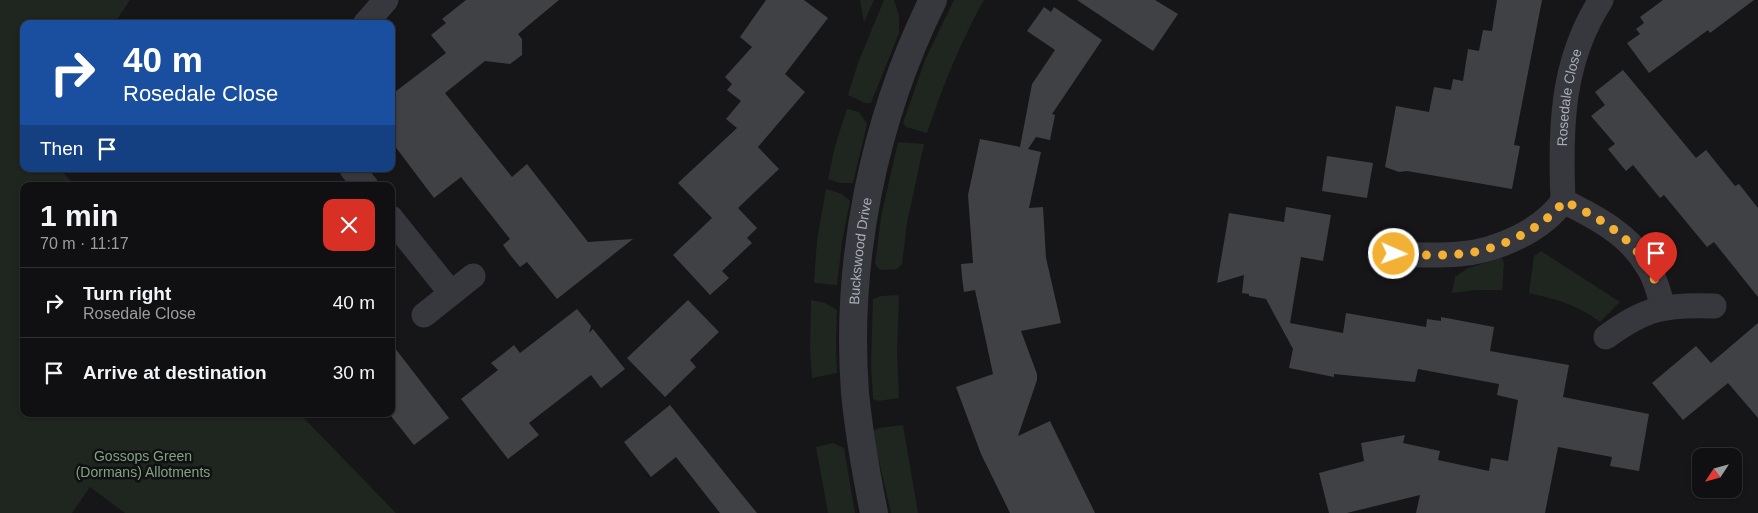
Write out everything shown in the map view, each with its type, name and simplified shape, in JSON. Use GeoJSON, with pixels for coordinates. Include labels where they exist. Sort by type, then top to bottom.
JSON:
{"type":"FeatureCollection","features":[{"type":"Feature","properties":{"kind":"street"},"geometry":{"type":"LineString","coordinates":[[368,20],[386,0]]}},
{"type":"Feature","properties":{"kind":"street","name":"Buckswood Drive"},"geometry":{"type":"LineString","coordinates":[[874,513],[864,465],[855,392],[854,319],[858,256],[869,189],[887,117],[914,39],[933,0]]}},
{"type":"Feature","properties":{"kind":"street","name":"Rosedale Close"},"geometry":{"type":"LineString","coordinates":[[1564,201],[1562,119],[1566,90],[1573,60],[1582,35],[1601,0]]}},
{"type":"Feature","properties":{"kind":"street"},"geometry":{"type":"LineString","coordinates":[[354,172],[363,182]]}},
{"type":"Feature","properties":{"kind":"street"},"geometry":{"type":"LineString","coordinates":[[1394,254],[1444,255],[1480,250],[1532,230],[1555,212],[1564,201],[1595,217],[1626,238],[1650,268],[1663,307]]}},
{"type":"Feature","properties":{"kind":"street"},"geometry":{"type":"LineString","coordinates":[[395,223],[451,293]]}},
{"type":"Feature","properties":{"kind":"street"},"geometry":{"type":"LineString","coordinates":[[424,315],[473,276]]}},
{"type":"Feature","properties":{"kind":"street"},"geometry":{"type":"LineString","coordinates":[[1606,337],[1636,317],[1663,307],[1678,305],[1714,306]]}},
{"type":"Feature","properties":{"kind":"green space","name":"Gossops Green (Dormans) Allotments"},"geometry":{"type":"Polygon","coordinates":[[[0,0],[130,0],[117,20],[20,20],[20,172],[62,172],[72,182],[20,182],[20,417],[303,417],[396,513],[125,513],[90,487],[72,513],[0,513],[0,0]]]}},
{"type":"Feature","properties":{"kind":"green space"},"geometry":{"type":"Polygon","coordinates":[[[860,0],[874,0],[864,22],[860,0]]]}},
{"type":"Feature","properties":{"kind":"green space"},"geometry":{"type":"Polygon","coordinates":[[[884,0],[894,0],[899,16],[899,33],[871,103],[865,103],[848,95],[858,63],[884,0]]]}},
{"type":"Feature","properties":{"kind":"green space"},"geometry":{"type":"Polygon","coordinates":[[[954,0],[984,0],[952,65],[927,133],[906,127],[903,123],[925,60],[954,0]]]}},
{"type":"Feature","properties":{"kind":"green space"},"geometry":{"type":"Polygon","coordinates":[[[847,109],[859,112],[867,124],[853,183],[840,183],[828,179],[835,146],[847,109]]]}},
{"type":"Feature","properties":{"kind":"green space"},"geometry":{"type":"Polygon","coordinates":[[[898,142],[924,144],[907,223],[902,264],[897,269],[880,270],[875,264],[881,217],[898,142]]]}},
{"type":"Feature","properties":{"kind":"green space"},"geometry":{"type":"Polygon","coordinates":[[[826,189],[842,194],[850,201],[842,242],[837,285],[814,283],[817,240],[826,189]]]}},
{"type":"Feature","properties":{"kind":"green space"},"geometry":{"type":"Polygon","coordinates":[[[1541,251],[1620,302],[1600,322],[1566,303],[1529,293],[1534,256],[1541,251]]]}},
{"type":"Feature","properties":{"kind":"green space"},"geometry":{"type":"Polygon","coordinates":[[[1502,258],[1504,264],[1502,290],[1475,290],[1452,293],[1455,277],[1468,268],[1502,258]]]}},
{"type":"Feature","properties":{"kind":"green space"},"geometry":{"type":"Polygon","coordinates":[[[899,295],[897,351],[899,398],[878,401],[873,399],[871,365],[873,299],[881,296],[899,295]]]}},
{"type":"Feature","properties":{"kind":"green space"},"geometry":{"type":"Polygon","coordinates":[[[811,300],[825,303],[837,310],[837,373],[812,378],[810,350],[811,300]]]}},
{"type":"Feature","properties":{"kind":"green space"},"geometry":{"type":"Polygon","coordinates":[[[903,425],[918,513],[891,513],[872,431],[879,428],[903,425]]]}},
{"type":"Feature","properties":{"kind":"green space"},"geometry":{"type":"Polygon","coordinates":[[[833,443],[844,448],[855,513],[828,513],[816,447],[833,443]]]}},
{"type":"Feature","properties":{"kind":"building"},"geometry":{"type":"Polygon","coordinates":[[[466,0],[559,0],[518,34],[522,39],[522,55],[510,64],[485,61],[445,93],[512,177],[527,164],[588,242],[633,239],[557,299],[527,262],[520,267],[511,256],[503,245],[510,239],[461,177],[434,198],[395,146],[395,92],[446,53],[431,35],[446,23],[442,19],[466,0]]]}},
{"type":"Feature","properties":{"kind":"building"},"geometry":{"type":"Polygon","coordinates":[[[766,0],[804,0],[828,18],[785,74],[805,92],[758,147],[779,169],[738,208],[757,228],[747,238],[752,243],[722,271],[729,278],[710,295],[673,255],[712,218],[678,183],[737,128],[726,119],[741,101],[727,90],[732,84],[725,77],[752,47],[740,37],[766,0]]]}},
{"type":"Feature","properties":{"kind":"building"},"geometry":{"type":"Polygon","coordinates":[[[1077,0],[1155,0],[1178,14],[1153,51],[1077,0]]]}},
{"type":"Feature","properties":{"kind":"building"},"geometry":{"type":"Polygon","coordinates":[[[1497,0],[1542,0],[1514,145],[1520,146],[1512,189],[1407,171],[1399,172],[1385,167],[1396,106],[1429,112],[1434,87],[1451,90],[1453,79],[1463,81],[1468,49],[1479,51],[1483,30],[1492,31],[1497,0]]]}},
{"type":"Feature","properties":{"kind":"building"},"geometry":{"type":"Polygon","coordinates":[[[1663,0],[1754,0],[1710,33],[1708,30],[1649,73],[1627,43],[1640,34],[1636,29],[1644,23],[1640,17],[1663,0]]]}},
{"type":"Feature","properties":{"kind":"building"},"geometry":{"type":"Polygon","coordinates":[[[1044,7],[1051,12],[1054,7],[1102,40],[1052,114],[1055,115],[1050,140],[1036,137],[1028,149],[1041,152],[1029,208],[1043,207],[1046,258],[1061,323],[1021,331],[1037,374],[1037,380],[1018,436],[1050,421],[1095,513],[1010,513],[981,454],[956,387],[993,374],[975,290],[964,292],[961,264],[973,263],[968,195],[980,139],[1020,147],[1032,84],[1055,50],[1027,31],[1044,7]]]}},
{"type":"Feature","properties":{"kind":"building"},"geometry":{"type":"Polygon","coordinates":[[[1623,70],[1696,158],[1706,150],[1735,186],[1739,184],[1758,208],[1758,297],[1714,242],[1707,247],[1664,195],[1660,198],[1633,165],[1626,171],[1608,149],[1615,144],[1591,116],[1605,105],[1595,92],[1623,70]]]}},
{"type":"Feature","properties":{"kind":"building"},"geometry":{"type":"Polygon","coordinates":[[[1327,156],[1373,163],[1367,198],[1322,191],[1327,156]]]}},
{"type":"Feature","properties":{"kind":"building"},"geometry":{"type":"Polygon","coordinates":[[[1286,207],[1331,215],[1323,261],[1301,257],[1290,323],[1343,333],[1346,313],[1426,327],[1427,319],[1441,321],[1441,317],[1494,327],[1490,351],[1569,365],[1563,397],[1649,414],[1639,471],[1610,466],[1612,457],[1558,447],[1545,513],[1416,513],[1420,495],[1347,513],[1329,513],[1319,473],[1364,461],[1361,443],[1405,435],[1403,443],[1440,451],[1438,460],[1489,471],[1491,458],[1508,461],[1518,400],[1497,395],[1499,384],[1418,369],[1415,382],[1334,374],[1334,377],[1289,368],[1293,349],[1266,299],[1242,293],[1244,275],[1217,283],[1229,213],[1284,222],[1286,207]]]}},
{"type":"Feature","properties":{"kind":"building"},"geometry":{"type":"Polygon","coordinates":[[[688,300],[719,332],[690,360],[696,367],[665,397],[627,358],[688,300]]]}},
{"type":"Feature","properties":{"kind":"building"},"geometry":{"type":"Polygon","coordinates":[[[577,309],[591,326],[589,333],[593,329],[625,369],[601,388],[591,375],[529,423],[539,435],[508,459],[461,399],[498,370],[491,363],[514,345],[520,353],[577,309]]]}},
{"type":"Feature","properties":{"kind":"building"},"geometry":{"type":"Polygon","coordinates":[[[1758,323],[1758,418],[1728,383],[1683,420],[1652,383],[1696,346],[1711,363],[1758,323]]]}},
{"type":"Feature","properties":{"kind":"building"},"geometry":{"type":"Polygon","coordinates":[[[395,348],[449,418],[414,445],[392,417],[395,417],[395,348]]]}},
{"type":"Feature","properties":{"kind":"building"},"geometry":{"type":"Polygon","coordinates":[[[670,405],[757,513],[720,513],[676,457],[651,477],[624,442],[670,405]]]}},
{"type":"Feature","properties":{"kind":"route"},"geometry":{"type":"LineString","coordinates":[[1394,254],[1444,255],[1480,250],[1514,239],[1532,230],[1544,222],[1564,201],[1595,217],[1626,238],[1650,268],[1656,283]]}}]}
